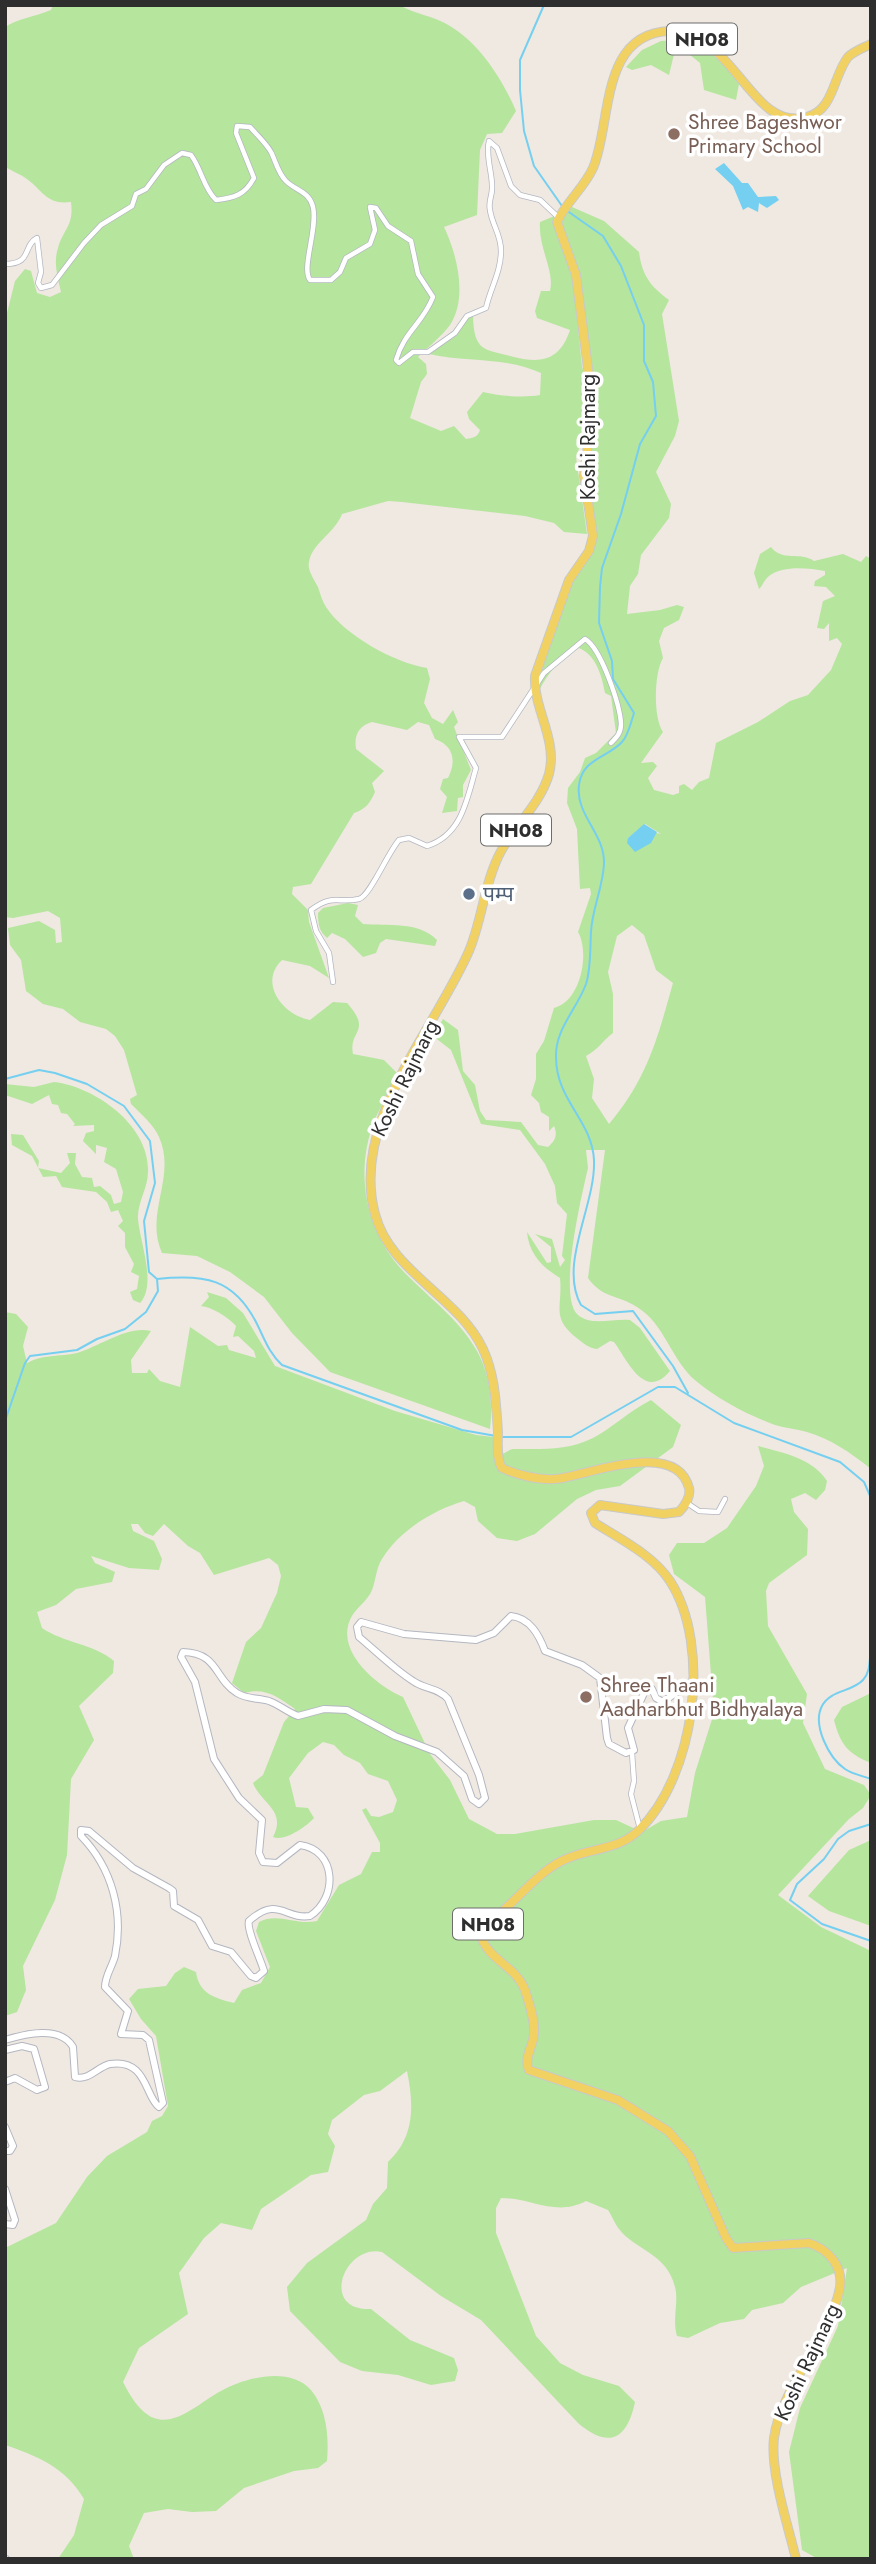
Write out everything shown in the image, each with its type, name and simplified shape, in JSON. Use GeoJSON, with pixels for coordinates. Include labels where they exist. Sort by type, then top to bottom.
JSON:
{"type":"FeatureCollection","features":[{"type":"Feature","properties":{"kind":"main road","name":"NH08"},"geometry":{"type":"LineString","coordinates":[[560,216],[592,171],[616,72],[631,48],[648,37],[668,31],[683,32],[707,41],[768,109],[797,119],[809,117],[821,107],[831,95],[847,58],[871,44]]}},
{"type":"Feature","properties":{"kind":"main road","name":"Koshi Rajmarg"},"geometry":{"type":"LineString","coordinates":[[560,216],[559,231],[576,275],[591,392],[591,420],[583,476],[593,536],[589,551],[569,580],[538,664],[534,690],[549,737],[551,758],[548,778],[500,854],[472,943],[456,980],[396,1089],[374,1138],[369,1166],[373,1204],[383,1236],[400,1259],[458,1316],[481,1344],[492,1370],[499,1463],[506,1470],[552,1479],[630,1461],[666,1467],[684,1477],[690,1492],[679,1512],[671,1514],[600,1505],[592,1509],[591,1517],[594,1523],[657,1566],[669,1580],[684,1607],[691,1632],[691,1682],[690,1722],[683,1758],[661,1800],[640,1830],[624,1842],[569,1857],[545,1873],[484,1926],[481,1939],[490,1953],[513,1970],[524,1989],[535,2034],[526,2062],[529,2070],[618,2100],[668,2131],[690,2156],[726,2238],[733,2248],[809,2243],[818,2246],[833,2259],[840,2278],[837,2295],[797,2380],[774,2439],[779,2483],[796,2559]]}},
{"type":"Feature","properties":{"kind":"street"},"geometry":{"type":"LineString","coordinates":[[5,264],[16,264],[24,259],[32,241],[37,238],[41,272],[38,283],[41,288],[52,285],[101,225],[132,206],[136,194],[146,189],[163,164],[182,153],[191,155],[199,166],[208,192],[216,200],[234,198],[248,189],[254,178],[244,145],[236,133],[237,126],[250,127],[270,151],[288,183],[302,191],[312,204],[316,226],[305,265],[306,275],[310,280],[331,280],[340,272],[346,258],[370,244],[375,230],[370,207],[376,208],[388,226],[411,241],[418,274],[433,298],[426,315],[408,331],[396,360],[399,363],[413,352],[428,352],[455,333],[467,316],[486,308],[489,290],[496,279],[501,251],[498,227],[490,212],[492,190],[487,149],[489,141],[497,148],[511,186],[520,195],[540,200],[560,216]]}},
{"type":"Feature","properties":{"kind":"street"},"geometry":{"type":"LineString","coordinates":[[333,982],[328,953],[316,931],[311,910],[329,900],[359,899],[367,894],[374,885],[378,870],[399,840],[409,838],[427,846],[451,833],[458,824],[475,768],[459,737],[502,737],[544,673],[566,652],[585,639],[593,643],[617,705],[621,726],[619,735],[611,744]]}},
{"type":"Feature","properties":{"kind":"street"},"geometry":{"type":"LineString","coordinates":[[686,1502],[699,1511],[718,1512],[725,1499]]}},
{"type":"Feature","properties":{"kind":"street"},"geometry":{"type":"LineString","coordinates":[[5,2040],[36,2033],[65,2038],[74,2047],[75,2077],[85,2077],[104,2066],[126,2066],[146,2081],[155,2104],[159,2106],[163,2103],[149,2040],[142,2035],[121,2034],[128,2011],[105,1987],[115,1954],[119,1910],[110,1884],[91,1847],[81,1836],[81,1830],[89,1830],[133,1868],[173,1891],[174,1906],[198,1920],[212,1946],[231,1952],[251,1976],[256,1978],[264,1972],[258,1948],[248,1931],[249,1921],[265,1910],[275,1909],[310,1916],[316,1912],[327,1891],[331,1878],[328,1863],[315,1849],[300,1844],[277,1863],[263,1862],[260,1857],[262,1821],[239,1798],[214,1759],[195,1682],[181,1657],[183,1652],[206,1658],[215,1664],[231,1689],[241,1695],[274,1703],[298,1716],[324,1709],[346,1710],[394,1736],[437,1752],[464,1776],[472,1799],[478,1804],[485,1798],[479,1775],[448,1699],[438,1690],[424,1688],[411,1680],[359,1637],[357,1627],[361,1622],[367,1622],[404,1634],[477,1640],[494,1633],[511,1616],[519,1617],[537,1633],[544,1651],[582,1665],[600,1678],[609,1744],[632,1753]]}},
{"type":"Feature","properties":{"kind":"street"},"geometry":{"type":"LineString","coordinates":[[640,1830],[631,1794],[634,1781],[634,1750],[628,1728],[645,1691],[652,1689],[656,1698],[663,1702],[691,1682]]}},
{"type":"Feature","properties":{"kind":"street"},"geometry":{"type":"LineString","coordinates":[[5,2050],[22,2046],[34,2049],[45,2087],[37,2090],[15,2078],[5,2082]]}},
{"type":"Feature","properties":{"kind":"street"},"geometry":{"type":"LineString","coordinates":[[5,2127],[13,2146],[10,2151],[5,2151]]}},
{"type":"Feature","properties":{"kind":"street"},"geometry":{"type":"LineString","coordinates":[[5,2189],[15,2220],[13,2225],[5,2224]]}},
{"type":"Feature","properties":{"kind":"green space"},"geometry":{"type":"Polygon","coordinates":[[[53,5],[399,5],[450,26],[471,42],[497,75],[516,111],[502,133],[487,134],[480,150],[477,215],[444,227],[459,276],[458,302],[450,325],[418,357],[426,364],[427,374],[421,382],[410,418],[441,431],[454,426],[466,439],[477,436],[480,430],[469,419],[467,412],[483,392],[512,396],[540,395],[541,373],[513,364],[429,354],[457,335],[467,318],[473,316],[476,337],[483,347],[489,350],[533,360],[549,357],[561,348],[570,330],[537,318],[535,311],[541,291],[550,291],[551,283],[541,241],[540,222],[557,215],[556,232],[572,272],[582,366],[587,387],[582,440],[576,457],[587,534],[564,532],[554,523],[525,516],[388,501],[342,514],[314,549],[309,568],[326,607],[345,628],[371,646],[400,660],[427,668],[430,679],[424,703],[432,718],[443,724],[453,710],[458,722],[454,727],[471,770],[463,785],[463,797],[458,798],[457,811],[442,813],[447,797],[440,789],[443,779],[448,778],[451,772],[453,760],[446,745],[435,739],[429,725],[418,722],[407,730],[372,722],[360,729],[356,736],[356,749],[384,771],[372,783],[375,792],[369,802],[362,810],[354,813],[311,884],[293,887],[292,894],[308,910],[309,922],[329,978],[310,966],[282,960],[272,978],[277,997],[291,1012],[300,1017],[310,1020],[333,1002],[347,1003],[355,1013],[359,1026],[352,1046],[353,1054],[384,1060],[399,1075],[376,1116],[368,1142],[365,1162],[367,1202],[380,1239],[391,1256],[453,1319],[477,1351],[485,1369],[489,1389],[490,1429],[330,1372],[292,1333],[264,1297],[230,1272],[197,1256],[162,1253],[156,1224],[165,1166],[164,1152],[154,1128],[131,1104],[130,1099],[137,1095],[124,1050],[115,1036],[106,1029],[80,1022],[63,1009],[43,1004],[26,991],[21,960],[10,945],[8,928],[39,921],[55,930],[56,943],[62,942],[60,918],[48,911],[5,917],[5,321],[15,281],[25,269],[31,271],[37,293],[50,297],[61,292],[56,259],[72,210],[71,202],[56,202],[27,179],[5,167],[5,27],[51,10],[53,5]]]}},
{"type":"Feature","properties":{"kind":"green space"},"geometry":{"type":"Polygon","coordinates":[[[661,41],[697,46],[715,57],[739,84],[736,100],[704,90],[700,63],[684,50],[675,50],[669,75],[651,65],[632,70],[626,67],[642,50],[661,41]]]}},
{"type":"Feature","properties":{"kind":"green space"},"geometry":{"type":"Polygon","coordinates":[[[572,207],[604,221],[639,252],[648,279],[669,300],[662,314],[679,421],[675,436],[656,472],[671,504],[669,518],[641,555],[638,574],[630,586],[627,614],[677,605],[684,607],[679,620],[664,628],[659,641],[663,658],[658,674],[656,706],[663,732],[641,763],[653,762],[657,766],[648,778],[654,790],[673,795],[679,793],[679,786],[684,784],[692,790],[699,782],[709,778],[716,743],[758,722],[790,701],[808,695],[831,670],[842,644],[837,638],[829,641],[829,623],[824,629],[817,628],[823,601],[835,596],[826,587],[814,586],[815,581],[825,575],[825,571],[804,568],[781,570],[769,576],[759,589],[754,573],[760,554],[771,547],[780,554],[814,561],[843,554],[861,562],[866,556],[871,559],[871,1469],[824,1438],[765,1421],[714,1394],[687,1372],[647,1314],[630,1303],[599,1290],[588,1278],[605,1150],[586,1150],[588,1168],[573,1243],[570,1286],[572,1303],[577,1314],[588,1320],[630,1320],[640,1328],[670,1371],[661,1379],[652,1382],[644,1380],[637,1375],[614,1342],[610,1341],[597,1349],[585,1344],[569,1331],[561,1318],[560,1278],[538,1259],[528,1240],[527,1232],[547,1263],[551,1262],[551,1247],[535,1234],[552,1239],[560,1267],[565,1260],[562,1256],[567,1214],[557,1203],[555,1186],[545,1164],[520,1130],[481,1124],[451,1050],[433,1036],[443,1019],[458,1030],[463,1071],[475,1085],[480,1111],[486,1120],[521,1122],[538,1145],[550,1145],[556,1135],[554,1126],[549,1131],[549,1117],[541,1112],[539,1103],[531,1095],[536,1079],[536,1054],[544,1041],[554,1008],[563,1004],[577,987],[583,963],[582,941],[578,932],[591,894],[590,888],[580,889],[577,829],[567,803],[568,788],[580,772],[585,758],[596,753],[616,733],[611,696],[605,693],[600,673],[585,651],[579,648],[566,656],[539,691],[539,665],[568,586],[597,532],[587,489],[596,412],[587,329],[560,220],[572,207]],[[645,824],[628,838],[645,846],[656,833],[661,834],[645,824]],[[632,925],[617,936],[608,972],[613,994],[613,1033],[586,1056],[594,1079],[592,1098],[609,1124],[633,1090],[650,1056],[673,983],[656,970],[644,935],[632,925]]]}},
{"type":"Feature","properties":{"kind":"green space"},"geometry":{"type":"Polygon","coordinates":[[[348,903],[358,905],[355,916],[363,924],[412,927],[430,934],[437,940],[435,946],[386,939],[380,943],[376,953],[363,957],[345,939],[332,933],[327,938],[318,921],[318,913],[323,908],[348,903]]]}},
{"type":"Feature","properties":{"kind":"green space"},"geometry":{"type":"Polygon","coordinates":[[[54,1082],[70,1085],[103,1101],[130,1125],[140,1139],[148,1172],[138,1213],[147,1274],[145,1295],[140,1303],[133,1300],[130,1292],[137,1289],[139,1276],[131,1272],[134,1264],[125,1247],[125,1233],[118,1226],[123,1221],[118,1210],[111,1212],[107,1202],[96,1192],[62,1187],[56,1176],[43,1177],[38,1168],[61,1173],[70,1163],[67,1153],[76,1153],[75,1164],[82,1177],[92,1178],[94,1187],[100,1186],[111,1195],[114,1204],[121,1202],[123,1192],[116,1169],[104,1162],[107,1148],[96,1145],[96,1154],[83,1141],[86,1133],[94,1131],[94,1125],[73,1126],[75,1124],[67,1114],[61,1113],[58,1105],[52,1104],[49,1095],[32,1104],[5,1095],[5,1084],[34,1087],[54,1082]]]}},
{"type":"Feature","properties":{"kind":"green space"},"geometry":{"type":"Polygon","coordinates":[[[11,1134],[23,1135],[39,1161],[38,1168],[32,1156],[12,1145],[11,1134]]]}},
{"type":"Feature","properties":{"kind":"green space"},"geometry":{"type":"Polygon","coordinates":[[[207,1292],[226,1298],[243,1313],[275,1366],[395,1411],[476,1435],[493,1437],[495,1458],[513,1449],[553,1448],[583,1442],[600,1434],[651,1400],[681,1425],[673,1447],[620,1486],[596,1490],[577,1499],[535,1534],[517,1541],[497,1538],[478,1521],[475,1507],[464,1501],[429,1516],[407,1531],[389,1549],[377,1570],[370,1594],[350,1620],[347,1632],[354,1656],[371,1676],[403,1697],[430,1754],[450,1780],[469,1819],[497,1834],[515,1834],[594,1820],[616,1820],[642,1832],[661,1821],[687,1817],[695,1773],[714,1713],[705,1597],[674,1574],[669,1555],[677,1543],[704,1543],[727,1528],[756,1486],[764,1466],[758,1446],[805,1462],[821,1473],[827,1481],[825,1490],[816,1500],[805,1493],[791,1499],[794,1512],[808,1529],[807,1555],[769,1583],[766,1591],[768,1626],[807,1694],[803,1723],[825,1769],[864,1785],[871,1795],[863,1808],[849,1819],[778,1895],[821,1927],[871,1951],[871,2559],[818,2559],[802,2550],[789,2452],[800,2408],[838,2326],[847,2268],[801,2287],[783,2303],[752,2310],[744,2319],[720,2323],[688,2338],[677,2336],[676,2293],[671,2276],[658,2260],[626,2236],[608,2210],[586,2201],[554,2207],[501,2198],[496,2208],[496,2233],[536,2336],[560,2363],[583,2375],[619,2386],[635,2402],[632,2415],[622,2432],[608,2438],[590,2432],[579,2424],[481,2320],[441,2296],[382,2252],[368,2252],[348,2267],[343,2278],[345,2300],[355,2307],[371,2309],[410,2340],[454,2358],[458,2370],[455,2381],[431,2385],[398,2375],[362,2371],[340,2362],[290,2311],[287,2287],[307,2263],[366,2220],[373,2204],[387,2188],[388,2162],[403,2142],[410,2120],[411,2096],[407,2071],[380,2091],[364,2095],[332,2120],[328,2134],[335,2146],[328,2172],[311,2175],[261,2209],[252,2230],[221,2223],[204,2238],[179,2273],[188,2314],[139,2348],[123,2382],[144,2412],[162,2420],[180,2416],[221,2391],[255,2378],[292,2378],[311,2390],[321,2406],[328,2442],[327,2461],[318,2468],[294,2471],[244,2488],[216,2511],[168,2509],[144,2513],[129,2546],[134,2559],[58,2559],[74,2535],[84,2499],[69,2479],[50,2464],[5,2445],[5,2248],[56,2223],[87,2177],[107,2156],[147,2132],[152,2121],[162,2116],[168,2106],[156,2036],[129,1999],[138,1989],[166,1986],[175,1973],[184,1967],[196,1972],[201,1985],[209,1994],[234,2003],[242,1990],[261,1983],[270,1967],[256,1931],[259,1922],[273,1918],[317,1921],[339,1885],[361,1874],[372,1852],[380,1852],[380,1843],[362,1810],[366,1808],[371,1816],[379,1817],[393,1812],[397,1800],[388,1781],[368,1774],[360,1763],[344,1755],[334,1745],[323,1742],[308,1753],[289,1778],[296,1807],[308,1808],[314,1818],[289,1836],[273,1837],[277,1820],[275,1814],[253,1783],[263,1775],[284,1722],[295,1709],[265,1692],[244,1693],[232,1683],[246,1642],[261,1628],[277,1593],[281,1576],[278,1565],[269,1558],[214,1575],[200,1553],[164,1524],[153,1536],[145,1533],[138,1524],[131,1524],[133,1531],[154,1541],[162,1559],[159,1570],[129,1568],[91,1556],[95,1563],[115,1572],[112,1582],[76,1589],[56,1605],[37,1612],[42,1628],[106,1655],[114,1661],[113,1673],[79,1706],[94,1740],[71,1779],[67,1855],[55,1900],[23,1966],[26,1990],[17,2012],[5,2016],[5,1312],[16,1314],[28,1327],[23,1346],[27,1363],[45,1357],[77,1353],[133,1331],[151,1331],[131,1360],[132,1373],[147,1373],[149,1369],[160,1381],[180,1387],[190,1327],[218,1346],[227,1345],[229,1350],[256,1358],[254,1351],[238,1336],[233,1337],[236,1326],[233,1323],[215,1310],[201,1306],[209,1297],[207,1292]]]}},
{"type":"Feature","properties":{"kind":"green space"},"geometry":{"type":"Polygon","coordinates":[[[871,1693],[871,1763],[856,1756],[846,1747],[834,1720],[842,1707],[871,1693]]]}},
{"type":"Feature","properties":{"kind":"green space"},"geometry":{"type":"Polygon","coordinates":[[[871,1840],[871,1926],[829,1911],[808,1896],[849,1850],[871,1840]]]}},
{"type":"Feature","properties":{"kind":"water"},"geometry":{"type":"Polygon","coordinates":[[[724,163],[742,183],[748,183],[758,197],[776,196],[779,200],[767,208],[759,203],[758,212],[748,207],[743,210],[733,186],[715,169],[724,163]]]}},
{"type":"Feature","properties":{"kind":"water"},"geometry":{"type":"Polygon","coordinates":[[[644,824],[657,832],[651,843],[635,852],[627,843],[628,838],[644,824]]]}},
{"type":"Feature","properties":{"kind":"waterway"},"geometry":{"type":"LineString","coordinates":[[544,5],[520,60],[520,90],[524,131],[534,166],[562,206]]}},
{"type":"Feature","properties":{"kind":"waterway"},"geometry":{"type":"LineString","coordinates":[[566,210],[603,236],[621,266],[644,325],[644,361],[653,382],[656,416],[640,444],[621,514],[602,568],[600,587],[599,623],[612,661],[613,679],[634,713],[624,739],[590,764],[581,776],[579,785],[581,806],[600,843],[604,864],[592,923],[588,978],[559,1037],[556,1057],[562,1086],[587,1133],[594,1160],[590,1196],[576,1253],[575,1289],[581,1305],[595,1314],[633,1311],[673,1366],[688,1393]]}},
{"type":"Feature","properties":{"kind":"waterway"},"geometry":{"type":"LineString","coordinates":[[5,1079],[39,1070],[87,1084],[124,1106],[150,1141],[155,1183],[144,1221],[149,1272],[157,1279],[158,1291],[146,1312],[125,1329],[77,1350],[30,1356],[25,1363],[5,1421]]}},
{"type":"Feature","properties":{"kind":"waterway"},"geometry":{"type":"LineString","coordinates":[[157,1279],[189,1277],[216,1282],[228,1288],[248,1309],[270,1351],[282,1365],[462,1430],[496,1436]]}},
{"type":"Feature","properties":{"kind":"waterway"},"geometry":{"type":"LineString","coordinates":[[502,1437],[571,1437],[658,1387],[675,1387],[734,1423],[840,1462],[864,1482],[871,1498]]}},
{"type":"Feature","properties":{"kind":"waterway"},"geometry":{"type":"LineString","coordinates":[[871,1649],[866,1677],[853,1687],[830,1697],[819,1714],[824,1741],[833,1757],[845,1769],[871,1779]]}},
{"type":"Feature","properties":{"kind":"waterway"},"geometry":{"type":"LineString","coordinates":[[871,1824],[849,1831],[838,1839],[824,1859],[797,1884],[790,1900],[822,1924],[871,1941]]}},
{"type":"Feature","properties":{"kind":"place","name":"Shree Bageshwor Primary School"},"geometry":{"type":"Point","coordinates":[674,134]}},
{"type":"Feature","properties":{"kind":"place","name":"पम्प"},"geometry":{"type":"Point","coordinates":[469,894]}},
{"type":"Feature","properties":{"kind":"place","name":"Shree Thaani Aadharbhut Bidhyalaya"},"geometry":{"type":"Point","coordinates":[586,1697]}}]}
